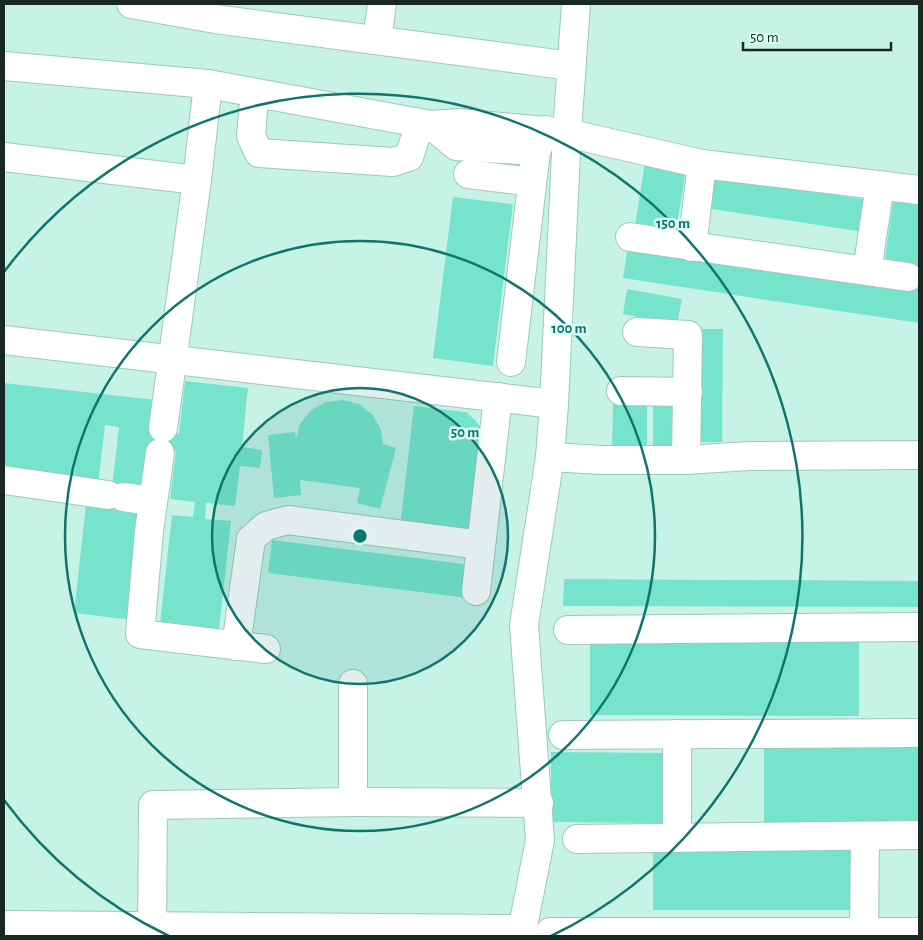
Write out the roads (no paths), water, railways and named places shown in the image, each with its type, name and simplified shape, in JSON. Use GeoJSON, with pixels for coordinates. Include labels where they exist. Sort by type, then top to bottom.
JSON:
{"type":"FeatureCollection","features":[{"type":"Feature","properties":{"kind":"street"},"geometry":{"type":"LineString","coordinates":[[131,4],[216,12],[377,40],[570,66]]}},
{"type":"Feature","properties":{"kind":"street"},"geometry":{"type":"LineString","coordinates":[[377,40],[382,4]]}},
{"type":"Feature","properties":{"kind":"street"},"geometry":{"type":"LineString","coordinates":[[511,362],[532,182],[550,138],[570,66],[576,4]]}},
{"type":"Feature","properties":{"kind":"street"},"geometry":{"type":"LineString","coordinates":[[4,66],[208,84],[426,124],[456,146],[550,138],[702,164],[919,190]]}},
{"type":"Feature","properties":{"kind":"street"},"geometry":{"type":"LineString","coordinates":[[208,84],[197,180],[153,501],[140,634],[266,649]]}},
{"type":"Feature","properties":{"kind":"street"},"geometry":{"type":"LineString","coordinates":[[257,93],[253,110],[251,136],[258,152],[393,162],[410,157],[426,124]]}},
{"type":"Feature","properties":{"kind":"street"},"geometry":{"type":"LineString","coordinates":[[4,925],[152,931],[522,933],[540,840],[539,803],[524,625],[550,458],[554,404],[550,138]]}},
{"type":"Feature","properties":{"kind":"street"},"geometry":{"type":"LineString","coordinates":[[4,157],[197,180]]}},
{"type":"Feature","properties":{"kind":"street"},"geometry":{"type":"LineString","coordinates":[[692,247],[702,164]]}},
{"type":"Feature","properties":{"kind":"street"},"geometry":{"type":"LineString","coordinates":[[468,174],[532,182]]}},
{"type":"Feature","properties":{"kind":"street"},"geometry":{"type":"LineString","coordinates":[[867,271],[880,185]]}},
{"type":"Feature","properties":{"kind":"street"},"geometry":{"type":"LineString","coordinates":[[630,236],[692,247],[908,277]]}},
{"type":"Feature","properties":{"kind":"street"},"geometry":{"type":"LineString","coordinates":[[637,332],[688,336],[686,460]]}},
{"type":"Feature","properties":{"kind":"street"},"geometry":{"type":"LineString","coordinates":[[4,340],[554,404]]}},
{"type":"Feature","properties":{"kind":"street"},"geometry":{"type":"LineString","coordinates":[[621,391],[688,392]]}},
{"type":"Feature","properties":{"kind":"street"},"geometry":{"type":"LineString","coordinates":[[476,590],[498,397]]}},
{"type":"Feature","properties":{"kind":"street"},"geometry":{"type":"LineString","coordinates":[[550,458],[686,460],[748,456],[919,455]]}},
{"type":"Feature","properties":{"kind":"street"},"geometry":{"type":"LineString","coordinates":[[4,480],[153,501]]}},
{"type":"Feature","properties":{"kind":"street"},"geometry":{"type":"LineString","coordinates":[[236,646],[251,539],[266,526],[288,520],[481,545]]}},
{"type":"Feature","properties":{"kind":"street"},"geometry":{"type":"LineString","coordinates":[[568,630],[919,627]]}},
{"type":"Feature","properties":{"kind":"street"},"geometry":{"type":"LineString","coordinates":[[353,684],[353,802]]}},
{"type":"Feature","properties":{"kind":"street"},"geometry":{"type":"LineString","coordinates":[[563,735],[919,733]]}},
{"type":"Feature","properties":{"kind":"street"},"geometry":{"type":"LineString","coordinates":[[677,734],[678,838]]}},
{"type":"Feature","properties":{"kind":"street"},"geometry":{"type":"LineString","coordinates":[[152,931],[153,804],[539,803]]}},
{"type":"Feature","properties":{"kind":"street"},"geometry":{"type":"LineString","coordinates":[[577,839],[919,835]]}},
{"type":"Feature","properties":{"kind":"street"},"geometry":{"type":"LineString","coordinates":[[864,934],[865,836]]}},
{"type":"Feature","properties":{"kind":"street"},"geometry":{"type":"LineString","coordinates":[[550,932],[864,934],[919,932]]}}]}
